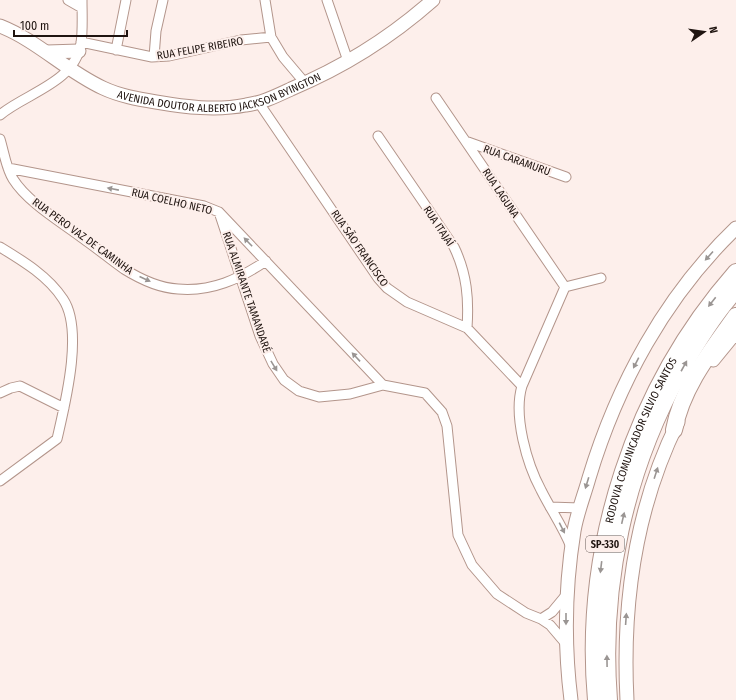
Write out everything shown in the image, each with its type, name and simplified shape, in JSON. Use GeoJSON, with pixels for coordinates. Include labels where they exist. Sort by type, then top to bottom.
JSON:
{"type":"FeatureCollection","features":[{"type":"Feature","properties":{"kind":"highway","name":"RODOVIA COMUNICADOR SILVIO SANTOS"},"geometry":{"type":"LineString","coordinates":[[596,700],[594,664],[597,599],[602,559],[617,491],[643,420],[669,368],[704,312],[736,272]]}},
{"type":"Feature","properties":{"kind":"highway","name":"RODOVIA COMUNICADOR SILVIO SANTOS"},"geometry":{"type":"LineString","coordinates":[[609,700],[607,638],[612,585],[618,540],[634,477],[665,400],[694,347],[736,290]]}},
{"type":"Feature","properties":{"kind":"highway"},"geometry":{"type":"LineString","coordinates":[[674,430],[678,410],[690,386],[736,316]]}},
{"type":"Feature","properties":{"kind":"main road","name":"AVENIDA DOUTOR ALBERTO JACKSON BYINGTON"},"geometry":{"type":"LineString","coordinates":[[0,26],[28,40],[89,81],[121,95],[178,106],[230,108],[260,102],[305,83],[348,61],[397,31],[433,0]]}},
{"type":"Feature","properties":{"kind":"main road"},"geometry":{"type":"LineString","coordinates":[[47,52],[80,47]]}},
{"type":"Feature","properties":{"kind":"main road"},"geometry":{"type":"LineString","coordinates":[[572,700],[567,645],[567,593],[572,550],[580,508],[597,450],[613,411],[637,360],[664,315],[684,286],[711,253],[736,228]]}},
{"type":"Feature","properties":{"kind":"main road"},"geometry":{"type":"LineString","coordinates":[[627,700],[625,656],[626,627],[637,537],[644,511],[662,456],[695,387],[708,365],[736,332]]}},
{"type":"Feature","properties":{"kind":"street"},"geometry":{"type":"LineString","coordinates":[[0,115],[57,79],[69,69],[80,47],[82,4],[68,0]]}},
{"type":"Feature","properties":{"kind":"street"},"geometry":{"type":"LineString","coordinates":[[116,50],[126,0]]}},
{"type":"Feature","properties":{"kind":"street"},"geometry":{"type":"LineString","coordinates":[[154,57],[156,31],[163,0]]}},
{"type":"Feature","properties":{"kind":"street"},"geometry":{"type":"LineString","coordinates":[[265,0],[271,37],[283,57],[305,83]]}},
{"type":"Feature","properties":{"kind":"street"},"geometry":{"type":"LineString","coordinates":[[327,0],[348,61]]}},
{"type":"Feature","properties":{"kind":"street","name":"RUA FELIPE RIBEIRO"},"geometry":{"type":"LineString","coordinates":[[80,47],[116,50],[154,57],[169,56],[241,40],[271,37]]}},
{"type":"Feature","properties":{"kind":"street","name":"RUA LAGUNA"},"geometry":{"type":"LineString","coordinates":[[436,98],[468,142],[565,287]]}},
{"type":"Feature","properties":{"kind":"street","name":"RUA SÃO FRANCISCO"},"geometry":{"type":"LineString","coordinates":[[260,102],[387,288],[407,302],[467,328],[522,386]]}},
{"type":"Feature","properties":{"kind":"street","name":"RUA ITAJAÍ"},"geometry":{"type":"LineString","coordinates":[[378,136],[446,235],[459,257],[465,274],[467,290],[467,328]]}},
{"type":"Feature","properties":{"kind":"street","name":"RUA PERO VAZ DE CAMINHA"},"geometry":{"type":"LineString","coordinates":[[0,139],[8,168],[13,179],[34,201],[125,270],[164,287],[178,290],[206,289],[241,278],[266,261]]}},
{"type":"Feature","properties":{"kind":"street","name":"RUA CARAMURU"},"geometry":{"type":"LineString","coordinates":[[468,142],[566,177]]}},
{"type":"Feature","properties":{"kind":"street"},"geometry":{"type":"LineString","coordinates":[[480,161],[490,151]]}},
{"type":"Feature","properties":{"kind":"street","name":"RUA COELHO NETO"},"geometry":{"type":"LineString","coordinates":[[8,168],[204,206],[219,212],[383,385]]}},
{"type":"Feature","properties":{"kind":"street","name":"RUA ALMIRANTE TAMANDARÉ"},"geometry":{"type":"LineString","coordinates":[[219,212],[260,336],[267,353],[279,374],[292,386],[309,395],[319,397],[350,394],[383,385],[425,393],[442,412],[447,426],[451,450],[456,518],[463,550],[472,565],[497,594],[526,613],[541,619],[550,625],[567,645]]}},
{"type":"Feature","properties":{"kind":"street"},"geometry":{"type":"LineString","coordinates":[[0,247],[47,279],[64,300],[70,315],[73,333],[72,356],[64,408],[57,439],[0,481]]}},
{"type":"Feature","properties":{"kind":"street"},"geometry":{"type":"LineString","coordinates":[[572,550],[563,528],[540,489],[524,446],[520,411],[522,386],[565,287],[601,278]]}},
{"type":"Feature","properties":{"kind":"street"},"geometry":{"type":"LineString","coordinates":[[0,393],[20,386],[64,408]]}},
{"type":"Feature","properties":{"kind":"street"},"geometry":{"type":"LineString","coordinates":[[550,507],[580,508]]}},
{"type":"Feature","properties":{"kind":"street"},"geometry":{"type":"LineString","coordinates":[[541,619],[552,612],[567,593]]}}]}
